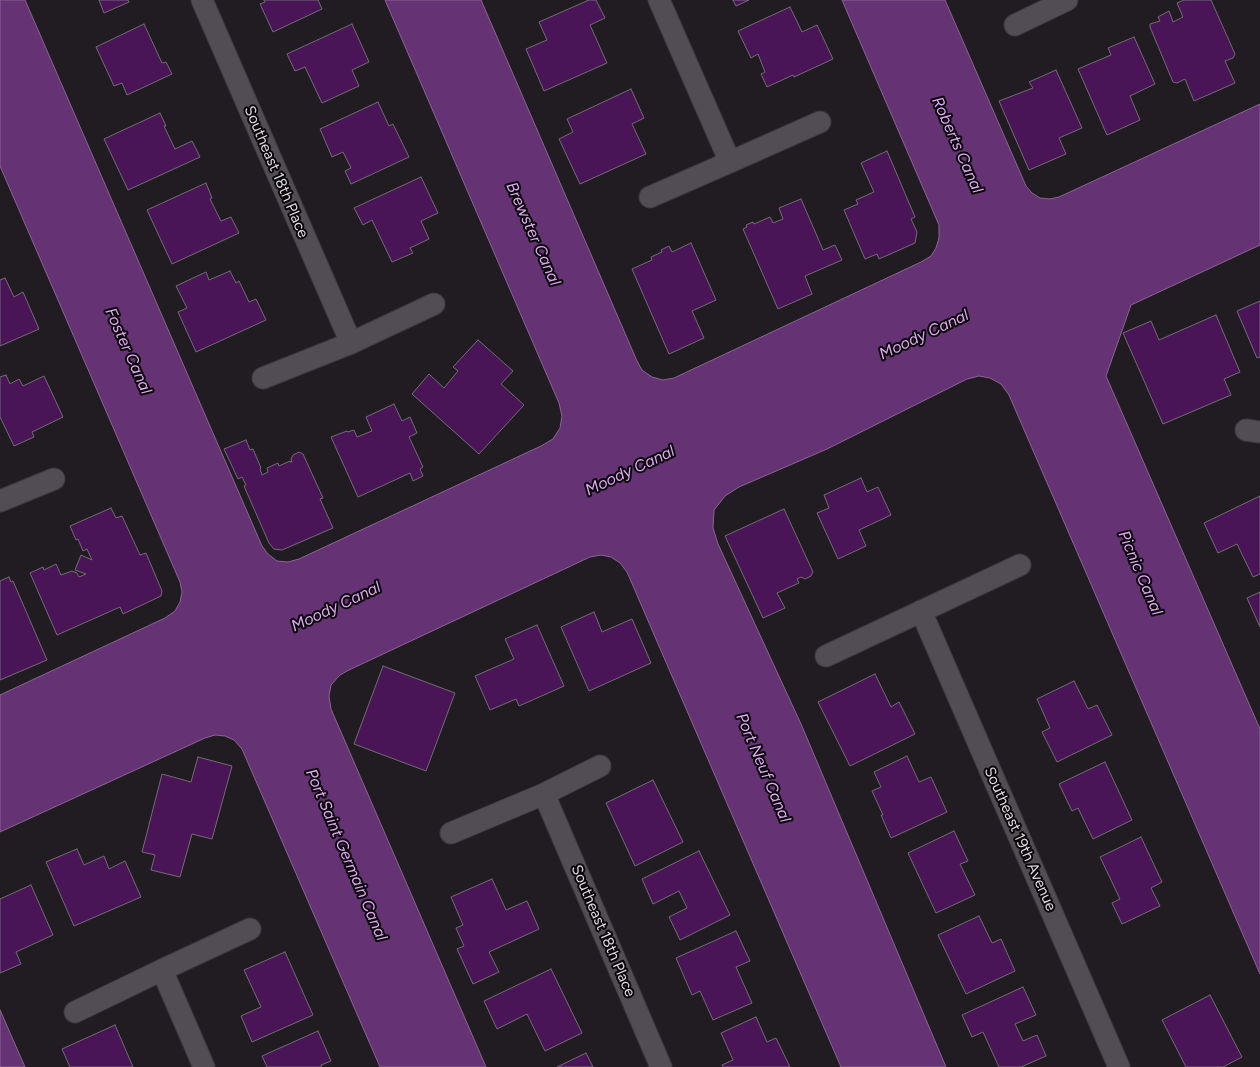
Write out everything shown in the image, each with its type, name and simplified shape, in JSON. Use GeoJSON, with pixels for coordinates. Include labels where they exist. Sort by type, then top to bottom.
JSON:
{"type":"FeatureCollection","features":[{"type":"Feature","properties":{"kind":"street","name":"Southeast 18th Place"},"geometry":{"type":"LineString","coordinates":[[202,0],[351,343]]}},
{"type":"Feature","properties":{"kind":"street"},"geometry":{"type":"LineString","coordinates":[[659,0],[730,162]]}},
{"type":"Feature","properties":{"kind":"street"},"geometry":{"type":"LineString","coordinates":[[1015,25],[1067,0]]}},
{"type":"Feature","properties":{"kind":"street"},"geometry":{"type":"LineString","coordinates":[[650,196],[820,122]]}},
{"type":"Feature","properties":{"kind":"street"},"geometry":{"type":"LineString","coordinates":[[263,378],[351,343],[434,304]]}},
{"type":"Feature","properties":{"kind":"street"},"geometry":{"type":"LineString","coordinates":[[0,501],[54,479]]}},
{"type":"Feature","properties":{"kind":"street"},"geometry":{"type":"LineString","coordinates":[[826,656],[1020,565]]}},
{"type":"Feature","properties":{"kind":"street","name":"Southeast 19th Avenue"},"geometry":{"type":"LineString","coordinates":[[921,611],[1119,1067]]}},
{"type":"Feature","properties":{"kind":"street"},"geometry":{"type":"LineString","coordinates":[[451,833],[544,794],[600,766]]}},
{"type":"Feature","properties":{"kind":"street","name":"Southeast 18th Place"},"geometry":{"type":"LineString","coordinates":[[544,794],[662,1067]]}},
{"type":"Feature","properties":{"kind":"street"},"geometry":{"type":"LineString","coordinates":[[75,1012],[250,929]]}},
{"type":"Feature","properties":{"kind":"street"},"geometry":{"type":"LineString","coordinates":[[162,970],[204,1067]]}},
{"type":"Feature","properties":{"kind":"water"},"geometry":{"type":"Polygon","coordinates":[[[0,0],[25,0],[262,546],[268,554],[277,561],[288,562],[299,559],[541,446],[553,439],[560,428],[562,416],[559,403],[385,0],[481,0],[637,361],[642,370],[652,377],[663,380],[674,378],[921,262],[931,256],[936,248],[939,238],[939,225],[842,0],[945,0],[1026,186],[1032,193],[1040,198],[1050,199],[1059,197],[1260,104],[1260,245],[1131,305],[1106,376],[1260,729],[1260,974],[1009,395],[1001,384],[990,378],[979,376],[967,379],[827,449],[739,487],[725,496],[714,510],[713,528],[718,544],[801,724],[946,1067],[841,1067],[627,572],[620,563],[611,557],[601,555],[590,557],[349,670],[340,675],[331,685],[329,696],[331,709],[486,1067],[380,1067],[242,749],[234,740],[225,736],[215,735],[205,738],[0,832],[0,695],[165,618],[175,611],[180,602],[182,592],[180,582],[0,166],[0,0]]]}},
{"type":"Feature","properties":{"kind":"water"},"geometry":{"type":"Polygon","coordinates":[[[0,1010],[25,1067],[0,1067],[0,1010]]]}},
{"type":"Feature","properties":{"kind":"building"},"geometry":{"type":"Polygon","coordinates":[[[99,0],[128,0],[129,2],[104,13],[99,0]]]}},
{"type":"Feature","properties":{"kind":"building"},"geometry":{"type":"Polygon","coordinates":[[[264,0],[318,0],[322,9],[273,32],[260,4],[265,2],[264,0]]]}},
{"type":"Feature","properties":{"kind":"building"},"geometry":{"type":"Polygon","coordinates":[[[589,0],[596,0],[605,18],[590,25],[607,63],[544,91],[526,49],[547,40],[539,22],[589,0]]]}},
{"type":"Feature","properties":{"kind":"building"},"geometry":{"type":"Polygon","coordinates":[[[733,0],[749,0],[736,6],[733,0]]]}},
{"type":"Feature","properties":{"kind":"building"},"geometry":{"type":"Polygon","coordinates":[[[1184,0],[1211,0],[1235,54],[1233,58],[1225,61],[1235,83],[1194,101],[1185,79],[1177,83],[1173,82],[1150,27],[1150,24],[1160,21],[1158,17],[1169,11],[1173,22],[1183,17],[1177,3],[1184,0]]]}},
{"type":"Feature","properties":{"kind":"building"},"geometry":{"type":"Polygon","coordinates":[[[790,7],[802,32],[817,25],[833,59],[794,77],[793,75],[767,87],[761,74],[765,72],[758,54],[751,58],[738,31],[790,7]]]}},
{"type":"Feature","properties":{"kind":"building"},"geometry":{"type":"Polygon","coordinates":[[[144,24],[162,63],[166,62],[172,74],[127,95],[122,83],[114,86],[96,47],[144,24]]]}},
{"type":"Feature","properties":{"kind":"building"},"geometry":{"type":"Polygon","coordinates":[[[352,24],[369,62],[352,70],[359,86],[322,103],[305,67],[295,71],[287,54],[352,24]]]}},
{"type":"Feature","properties":{"kind":"building"},"geometry":{"type":"Polygon","coordinates":[[[1134,37],[1155,84],[1130,96],[1140,120],[1107,135],[1078,69],[1111,55],[1108,48],[1134,37]]]}},
{"type":"Feature","properties":{"kind":"building"},"geometry":{"type":"Polygon","coordinates":[[[1056,70],[1082,128],[1059,138],[1066,154],[1029,170],[999,101],[1033,88],[1029,82],[1056,70]]]}},
{"type":"Feature","properties":{"kind":"building"},"geometry":{"type":"Polygon","coordinates":[[[631,89],[644,118],[632,124],[646,154],[580,184],[559,139],[573,132],[567,119],[631,89]]]}},
{"type":"Feature","properties":{"kind":"building"},"geometry":{"type":"Polygon","coordinates":[[[378,102],[389,126],[393,124],[409,157],[351,184],[345,171],[351,168],[343,152],[332,157],[320,129],[378,102]]]}},
{"type":"Feature","properties":{"kind":"building"},"geometry":{"type":"Polygon","coordinates":[[[160,113],[166,126],[164,126],[175,149],[192,141],[200,157],[128,190],[104,139],[160,113]]]}},
{"type":"Feature","properties":{"kind":"building"},"geometry":{"type":"Polygon","coordinates":[[[887,151],[915,217],[911,219],[917,232],[915,243],[879,259],[877,254],[865,259],[844,210],[858,204],[856,200],[874,192],[861,163],[887,151]]]}},
{"type":"Feature","properties":{"kind":"building"},"geometry":{"type":"Polygon","coordinates":[[[421,177],[438,213],[421,221],[429,239],[410,248],[413,253],[392,262],[372,220],[363,225],[354,208],[421,177]]]}},
{"type":"Feature","properties":{"kind":"building"},"geometry":{"type":"Polygon","coordinates":[[[206,183],[212,198],[210,199],[221,221],[231,217],[239,233],[172,264],[147,210],[206,183]]]}},
{"type":"Feature","properties":{"kind":"building"},"geometry":{"type":"Polygon","coordinates":[[[801,199],[823,250],[835,245],[842,260],[805,276],[812,294],[778,309],[743,229],[747,227],[746,225],[753,222],[754,224],[770,217],[773,223],[783,219],[779,208],[801,199]]]}},
{"type":"Feature","properties":{"kind":"building"},"geometry":{"type":"Polygon","coordinates":[[[691,243],[716,300],[692,311],[704,338],[669,354],[632,269],[652,260],[651,257],[662,252],[661,250],[669,246],[672,252],[691,243]]]}},
{"type":"Feature","properties":{"kind":"building"},"geometry":{"type":"Polygon","coordinates":[[[230,271],[236,283],[239,281],[249,302],[256,299],[266,320],[196,352],[178,312],[187,308],[176,286],[206,272],[209,280],[230,271]]]}},
{"type":"Feature","properties":{"kind":"building"},"geometry":{"type":"Polygon","coordinates":[[[5,278],[14,297],[23,292],[39,329],[0,346],[0,280],[5,278]]]}},
{"type":"Feature","properties":{"kind":"building"},"geometry":{"type":"Polygon","coordinates":[[[1260,301],[1260,357],[1257,358],[1237,311],[1260,301]]]}},
{"type":"Feature","properties":{"kind":"building"},"geometry":{"type":"Polygon","coordinates":[[[1216,315],[1240,372],[1224,379],[1231,395],[1163,424],[1123,333],[1151,321],[1159,340],[1216,315]]]}},
{"type":"Feature","properties":{"kind":"building"},"geometry":{"type":"Polygon","coordinates":[[[478,340],[513,371],[501,384],[524,405],[479,454],[412,394],[429,374],[444,388],[458,371],[453,367],[478,340]]]}},
{"type":"Feature","properties":{"kind":"building"},"geometry":{"type":"Polygon","coordinates":[[[6,375],[10,384],[19,379],[23,386],[44,376],[63,417],[32,432],[34,437],[14,446],[0,417],[0,377],[6,375]]]}},
{"type":"Feature","properties":{"kind":"building"},"geometry":{"type":"Polygon","coordinates":[[[394,404],[402,421],[410,417],[417,433],[409,437],[423,467],[420,469],[423,476],[413,481],[410,473],[358,497],[331,437],[354,430],[357,437],[372,431],[366,417],[394,404]]]}},
{"type":"Feature","properties":{"kind":"building"},"geometry":{"type":"Polygon","coordinates":[[[246,440],[250,450],[253,449],[261,468],[262,475],[268,472],[267,468],[278,463],[279,466],[290,461],[292,462],[291,459],[293,455],[299,452],[303,454],[323,498],[320,499],[333,528],[282,550],[274,549],[269,543],[244,486],[246,485],[242,477],[238,479],[224,449],[246,440]]]}},
{"type":"Feature","properties":{"kind":"building"},"geometry":{"type":"Polygon","coordinates":[[[861,478],[867,492],[878,487],[891,515],[859,530],[866,546],[838,559],[817,513],[829,508],[824,495],[861,478]]]}},
{"type":"Feature","properties":{"kind":"building"},"geometry":{"type":"Polygon","coordinates":[[[1260,496],[1260,574],[1253,577],[1237,544],[1218,553],[1204,523],[1260,496]]]}},
{"type":"Feature","properties":{"kind":"building"},"geometry":{"type":"Polygon","coordinates":[[[111,508],[116,518],[122,516],[140,555],[146,553],[162,591],[161,596],[123,614],[120,607],[57,635],[30,573],[43,567],[44,570],[56,564],[61,575],[72,571],[77,573],[79,577],[86,574],[75,570],[81,555],[92,560],[87,549],[83,551],[70,526],[111,508]]]}},
{"type":"Feature","properties":{"kind":"building"},"geometry":{"type":"Polygon","coordinates":[[[784,509],[813,572],[811,576],[805,579],[801,577],[797,579],[799,583],[777,593],[785,608],[763,618],[725,536],[784,509]]]}},
{"type":"Feature","properties":{"kind":"building"},"geometry":{"type":"Polygon","coordinates":[[[9,577],[11,582],[13,581],[47,660],[0,680],[0,581],[9,577]]]}},
{"type":"Feature","properties":{"kind":"building"},"geometry":{"type":"Polygon","coordinates":[[[1260,592],[1260,627],[1247,598],[1260,592]]]}},
{"type":"Feature","properties":{"kind":"building"},"geometry":{"type":"Polygon","coordinates":[[[594,612],[602,632],[632,619],[651,663],[589,691],[561,627],[594,612]]]}},
{"type":"Feature","properties":{"kind":"building"},"geometry":{"type":"Polygon","coordinates":[[[537,625],[564,686],[519,706],[516,699],[490,710],[475,676],[514,659],[505,639],[537,625]]]}},
{"type":"Feature","properties":{"kind":"building"},"geometry":{"type":"Polygon","coordinates":[[[383,666],[455,693],[426,771],[354,744],[383,666]]]}},
{"type":"Feature","properties":{"kind":"building"},"geometry":{"type":"Polygon","coordinates":[[[875,674],[891,707],[899,702],[915,734],[850,766],[818,702],[875,674]]]}},
{"type":"Feature","properties":{"kind":"building"},"geometry":{"type":"Polygon","coordinates":[[[1074,681],[1088,709],[1097,705],[1112,735],[1057,762],[1042,732],[1050,728],[1037,699],[1074,681]]]}},
{"type":"Feature","properties":{"kind":"building"},"geometry":{"type":"Polygon","coordinates":[[[907,756],[919,782],[931,777],[947,812],[891,838],[881,815],[883,815],[872,791],[881,787],[874,772],[907,756]]]}},
{"type":"Feature","properties":{"kind":"building"},"geometry":{"type":"Polygon","coordinates":[[[198,757],[232,766],[212,839],[192,834],[180,877],[151,870],[155,855],[142,852],[162,774],[191,782],[198,757]]]}},
{"type":"Feature","properties":{"kind":"building"},"geometry":{"type":"Polygon","coordinates":[[[1105,762],[1132,820],[1093,839],[1078,808],[1072,811],[1059,784],[1105,762]]]}},
{"type":"Feature","properties":{"kind":"building"},"geometry":{"type":"Polygon","coordinates":[[[653,780],[683,842],[635,866],[606,803],[653,780]]]}},
{"type":"Feature","properties":{"kind":"building"},"geometry":{"type":"Polygon","coordinates":[[[954,831],[968,861],[960,864],[975,895],[936,913],[908,853],[954,831]]]}},
{"type":"Feature","properties":{"kind":"building"},"geometry":{"type":"Polygon","coordinates":[[[1141,837],[1162,882],[1151,888],[1160,906],[1122,924],[1112,903],[1120,899],[1100,857],[1141,837]]]}},
{"type":"Feature","properties":{"kind":"building"},"geometry":{"type":"Polygon","coordinates":[[[77,849],[84,865],[104,856],[109,869],[125,861],[141,897],[74,926],[46,862],[77,849]]]}},
{"type":"Feature","properties":{"kind":"building"},"geometry":{"type":"Polygon","coordinates":[[[699,851],[730,915],[680,940],[669,917],[687,908],[679,891],[653,904],[642,879],[699,851]]]}},
{"type":"Feature","properties":{"kind":"building"},"geometry":{"type":"Polygon","coordinates":[[[492,879],[506,910],[527,901],[539,929],[489,952],[499,972],[473,984],[457,949],[464,946],[456,928],[463,925],[451,897],[492,879]]]}},
{"type":"Feature","properties":{"kind":"building"},"geometry":{"type":"Polygon","coordinates":[[[31,885],[53,935],[16,952],[21,964],[0,973],[0,899],[31,885]]]}},
{"type":"Feature","properties":{"kind":"building"},"geometry":{"type":"Polygon","coordinates":[[[979,916],[992,943],[1001,939],[1015,971],[966,994],[938,935],[979,916]]]}},
{"type":"Feature","properties":{"kind":"building"},"geometry":{"type":"Polygon","coordinates":[[[736,931],[750,961],[736,967],[752,1003],[713,1020],[700,991],[692,995],[676,958],[736,931]]]}},
{"type":"Feature","properties":{"kind":"building"},"geometry":{"type":"Polygon","coordinates":[[[285,952],[313,1015],[252,1042],[241,1016],[261,1007],[244,970],[285,952]]]}},
{"type":"Feature","properties":{"kind":"building"},"geometry":{"type":"Polygon","coordinates":[[[551,969],[582,1033],[545,1051],[527,1014],[497,1029],[484,1001],[551,969]]]}},
{"type":"Feature","properties":{"kind":"building"},"geometry":{"type":"Polygon","coordinates":[[[1023,987],[1036,1015],[1015,1024],[1023,1041],[1037,1035],[1046,1056],[1021,1067],[999,1067],[983,1032],[972,1037],[962,1015],[1023,987]]]}},
{"type":"Feature","properties":{"kind":"building"},"geometry":{"type":"Polygon","coordinates":[[[1210,995],[1242,1057],[1223,1067],[1186,1067],[1162,1020],[1210,995]]]}},
{"type":"Feature","properties":{"kind":"building"},"geometry":{"type":"Polygon","coordinates":[[[756,1017],[767,1042],[776,1038],[790,1067],[723,1067],[722,1065],[733,1060],[721,1033],[756,1017]]]}},
{"type":"Feature","properties":{"kind":"building"},"geometry":{"type":"Polygon","coordinates":[[[115,1025],[133,1067],[70,1067],[62,1049],[115,1025]]]}},
{"type":"Feature","properties":{"kind":"building"},"geometry":{"type":"Polygon","coordinates":[[[318,1031],[331,1061],[321,1065],[322,1067],[267,1067],[262,1056],[318,1031]]]}},
{"type":"Feature","properties":{"kind":"building"},"geometry":{"type":"Polygon","coordinates":[[[586,1053],[593,1067],[557,1067],[586,1053]]]}},
{"type":"Feature","properties":{"kind":"water label","name":"Roberts Canal"},"geometry":{"type":"Point","coordinates":[957,145]}},
{"type":"Feature","properties":{"kind":"water label","name":"Brewster Canal"},"geometry":{"type":"Point","coordinates":[533,234]}},
{"type":"Feature","properties":{"kind":"water label","name":"Moody Canal"},"geometry":{"type":"Point","coordinates":[924,335]}},
{"type":"Feature","properties":{"kind":"water label","name":"Foster Canal"},"geometry":{"type":"Point","coordinates":[128,351]}},
{"type":"Feature","properties":{"kind":"water label","name":"Moody Canal"},"geometry":{"type":"Point","coordinates":[630,471]}},
{"type":"Feature","properties":{"kind":"water label","name":"Picnic Canal"},"geometry":{"type":"Point","coordinates":[1140,573]}},
{"type":"Feature","properties":{"kind":"water label","name":"Moody Canal"},"geometry":{"type":"Point","coordinates":[336,607]}},
{"type":"Feature","properties":{"kind":"water label","name":"Port Neuf Canal"},"geometry":{"type":"Point","coordinates":[763,768]}},
{"type":"Feature","properties":{"kind":"water label","name":"Port Saint Germain Canal"},"geometry":{"type":"Point","coordinates":[346,855]}}]}
